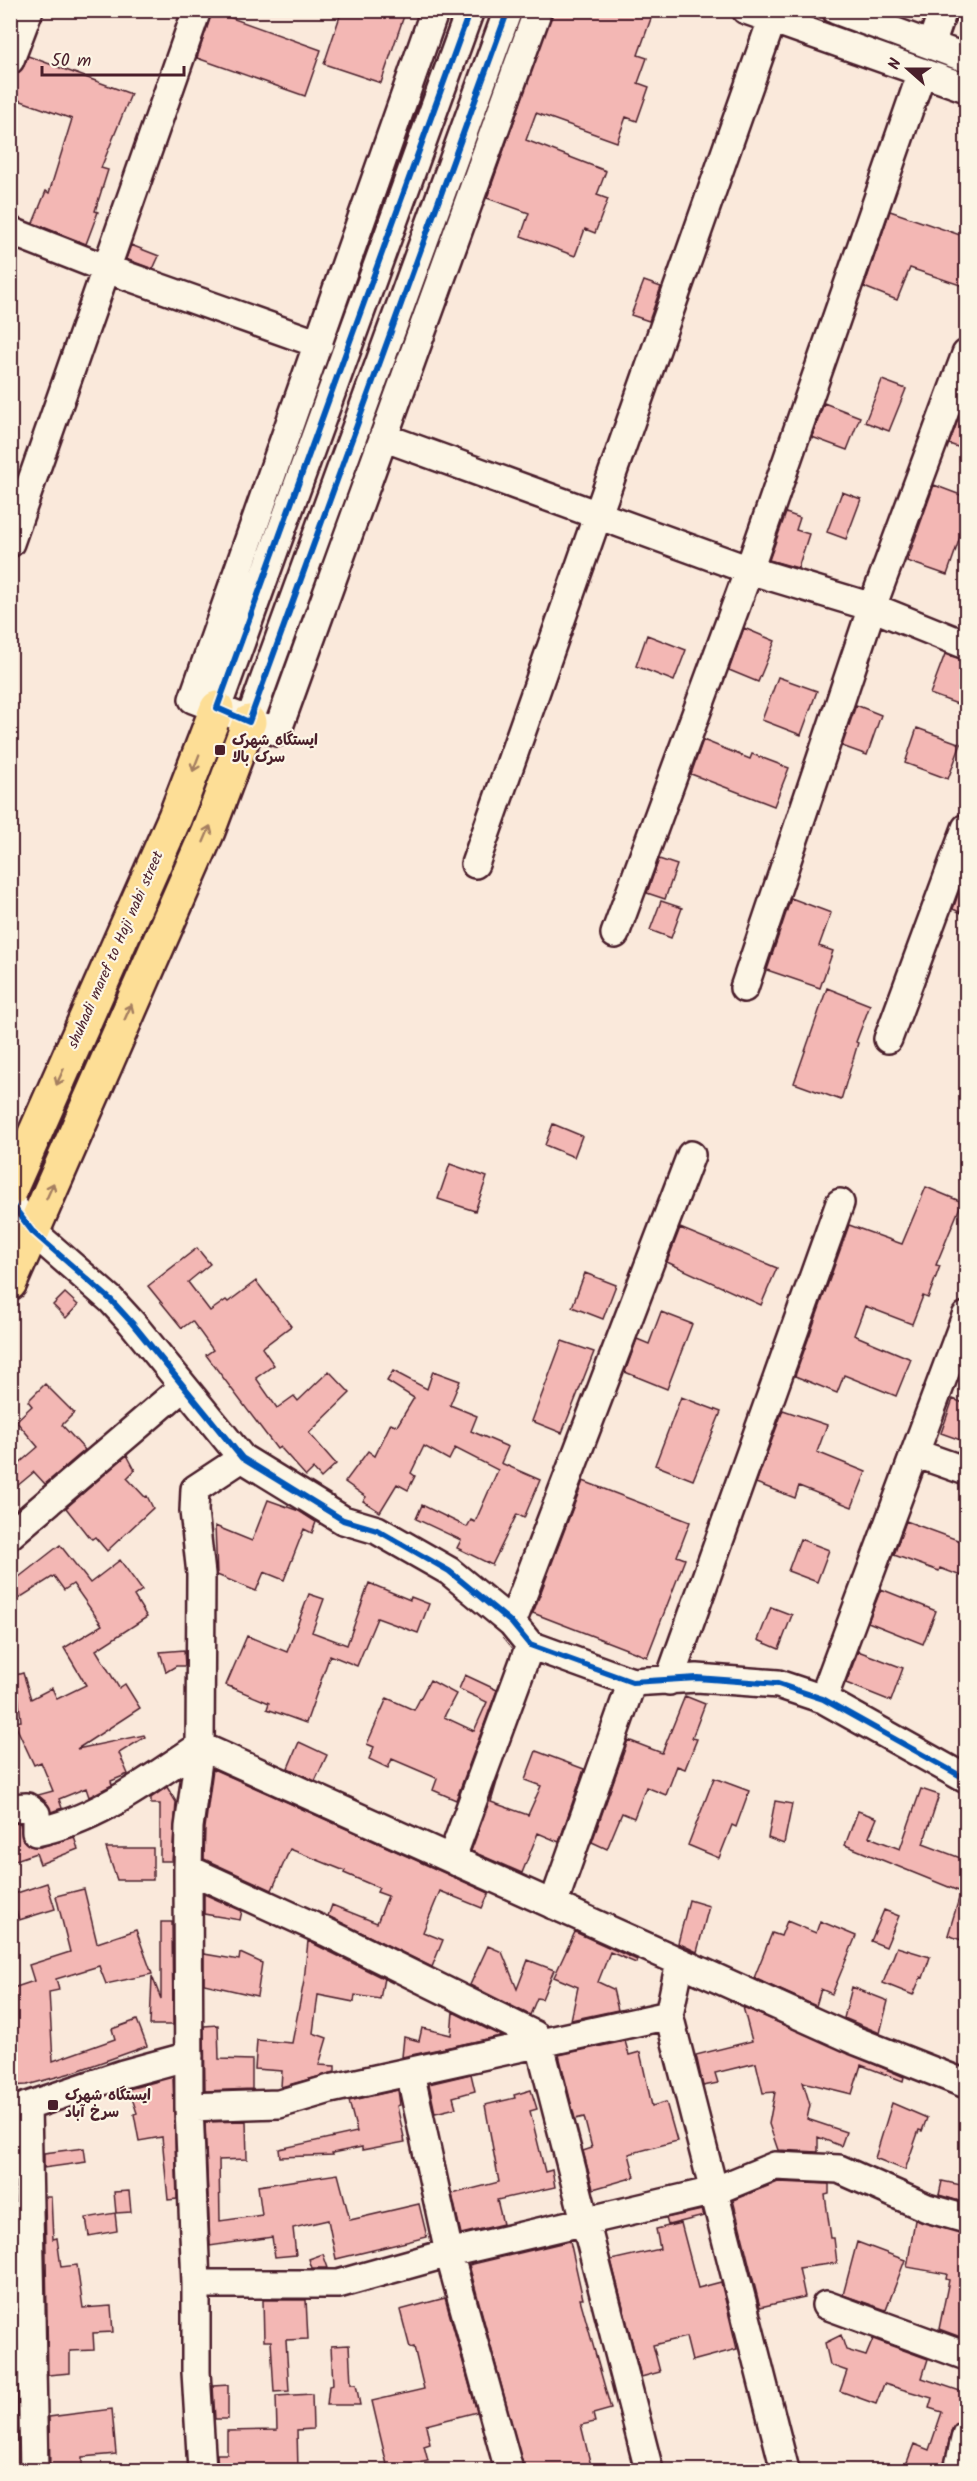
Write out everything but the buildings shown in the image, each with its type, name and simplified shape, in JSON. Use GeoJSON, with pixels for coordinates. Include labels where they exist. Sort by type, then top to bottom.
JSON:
{"type":"FeatureCollection","features":[{"type":"Feature","properties":{"kind":"main road","name":"shuhadi maref to Haji nabi street"},"geometry":{"type":"LineString","coordinates":[[10,1190],[175,817],[217,708]]}},
{"type":"Feature","properties":{"kind":"main road"},"geometry":{"type":"LineString","coordinates":[[10,1283],[208,831],[249,722]]}},
{"type":"Feature","properties":{"kind":"street"},"geometry":{"type":"LineString","coordinates":[[10,60],[29,10]]}},
{"type":"Feature","properties":{"kind":"street"},"geometry":{"type":"LineString","coordinates":[[10,543],[197,10]]}},
{"type":"Feature","properties":{"kind":"street"},"geometry":{"type":"LineString","coordinates":[[435,10],[193,699],[277,732],[538,10]]}},
{"type":"Feature","properties":{"kind":"street"},"geometry":{"type":"LineString","coordinates":[[217,708],[470,10]]}},
{"type":"Feature","properties":{"kind":"street"},"geometry":{"type":"LineString","coordinates":[[249,722],[508,10]]}},
{"type":"Feature","properties":{"kind":"street"},"geometry":{"type":"LineString","coordinates":[[746,10],[966,88]]}},
{"type":"Feature","properties":{"kind":"street"},"geometry":{"type":"LineString","coordinates":[[836,10],[966,58]]}},
{"type":"Feature","properties":{"kind":"street"},"geometry":{"type":"LineString","coordinates":[[931,45],[943,10]]}},
{"type":"Feature","properties":{"kind":"street"},"geometry":{"type":"LineString","coordinates":[[475,864],[772,20]]}},
{"type":"Feature","properties":{"kind":"street"},"geometry":{"type":"LineString","coordinates":[[615,934],[749,570],[922,72]]}},
{"type":"Feature","properties":{"kind":"street"},"geometry":{"type":"LineString","coordinates":[[10,231],[106,269],[319,344]]}},
{"type":"Feature","properties":{"kind":"street"},"geometry":{"type":"LineString","coordinates":[[744,988],[872,607],[966,354]]}},
{"type":"Feature","properties":{"kind":"street"},"geometry":{"type":"LineString","coordinates":[[383,437],[749,570],[872,607],[966,645]]}},
{"type":"Feature","properties":{"kind":"street"},"geometry":{"type":"LineString","coordinates":[[888,1039],[966,828]]}},
{"type":"Feature","properties":{"kind":"street"},"geometry":{"type":"LineString","coordinates":[[512,1623],[691,1155]]}},
{"type":"Feature","properties":{"kind":"street"},"geometry":{"type":"LineString","coordinates":[[10,1202],[32,1231],[111,1300],[211,1417],[242,1458],[343,1520],[377,1530],[449,1571],[512,1623],[530,1645],[632,1682],[698,1678],[778,1684],[823,1699],[966,1779]]}},
{"type":"Feature","properties":{"kind":"street"},"geometry":{"type":"LineString","coordinates":[[669,1681],[840,1203]]}},
{"type":"Feature","properties":{"kind":"street"},"geometry":{"type":"LineString","coordinates":[[823,1699],[966,1316]]}},
{"type":"Feature","properties":{"kind":"street"},"geometry":{"type":"LineString","coordinates":[[10,1536],[183,1387]]}},
{"type":"Feature","properties":{"kind":"street"},"geometry":{"type":"LineString","coordinates":[[915,1453],[966,1472]]}},
{"type":"Feature","properties":{"kind":"street"},"geometry":{"type":"LineString","coordinates":[[202,2470],[196,2372],[196,2284],[189,2106],[189,1827],[200,1746],[201,1574],[194,1511],[195,1489],[242,1458]]}},
{"type":"Feature","properties":{"kind":"street"},"geometry":{"type":"LineString","coordinates":[[457,1862],[455,1849],[530,1645]]}},
{"type":"Feature","properties":{"kind":"street"},"geometry":{"type":"LineString","coordinates":[[553,1905],[632,1682]]}},
{"type":"Feature","properties":{"kind":"street"},"geometry":{"type":"LineString","coordinates":[[10,1808],[27,1807],[36,1814],[36,1832],[76,1822],[144,1783],[200,1746]]}},
{"type":"Feature","properties":{"kind":"street"},"geometry":{"type":"LineString","coordinates":[[200,1746],[854,2040],[966,2084]]}},
{"type":"Feature","properties":{"kind":"street"},"geometry":{"type":"LineString","coordinates":[[188,1869],[326,1932],[535,2035],[540,2045],[587,2222],[649,2470]]}},
{"type":"Feature","properties":{"kind":"street"},"geometry":{"type":"LineString","coordinates":[[680,1962],[669,2015],[785,2470]]}},
{"type":"Feature","properties":{"kind":"street"},"geometry":{"type":"LineString","coordinates":[[189,2106],[279,2104],[330,2089],[669,2015]]}},
{"type":"Feature","properties":{"kind":"street"},"geometry":{"type":"LineString","coordinates":[[34,2470],[19,2109],[189,2056]]}},
{"type":"Feature","properties":{"kind":"street"},"geometry":{"type":"LineString","coordinates":[[410,2072],[449,2253],[508,2470]]}},
{"type":"Feature","properties":{"kind":"street"},"geometry":{"type":"LineString","coordinates":[[196,2284],[338,2284],[449,2253],[714,2191],[776,2166],[839,2169],[927,2208],[966,2219]]}},
{"type":"Feature","properties":{"kind":"street"},"geometry":{"type":"LineString","coordinates":[[826,2305],[966,2356]]}},
{"type":"Feature","properties":{"kind":"street"},"geometry":{"type":"LineString","coordinates":[[958,2470],[966,2435]]}},
{"type":"Feature","properties":{"kind":"cycle path"},"geometry":{"type":"LineString","coordinates":[[470,10],[217,708],[249,722],[508,10]]}},
{"type":"Feature","properties":{"kind":"cycle path"},"geometry":{"type":"LineString","coordinates":[[10,1202],[32,1231],[111,1300],[132,1323],[242,1458],[343,1520],[377,1530],[449,1571],[512,1623],[530,1645],[632,1682],[697,1678],[778,1684],[823,1699],[966,1779]]}},
{"type":"Feature","properties":{"kind":"place","name":"ایستگاه شهرک سرک بالا"},"geometry":{"type":"Point","coordinates":[220,750]}},
{"type":"Feature","properties":{"kind":"place","name":"ایستگاه شهرک سرخ آباد"},"geometry":{"type":"Point","coordinates":[53,2105]}}]}
